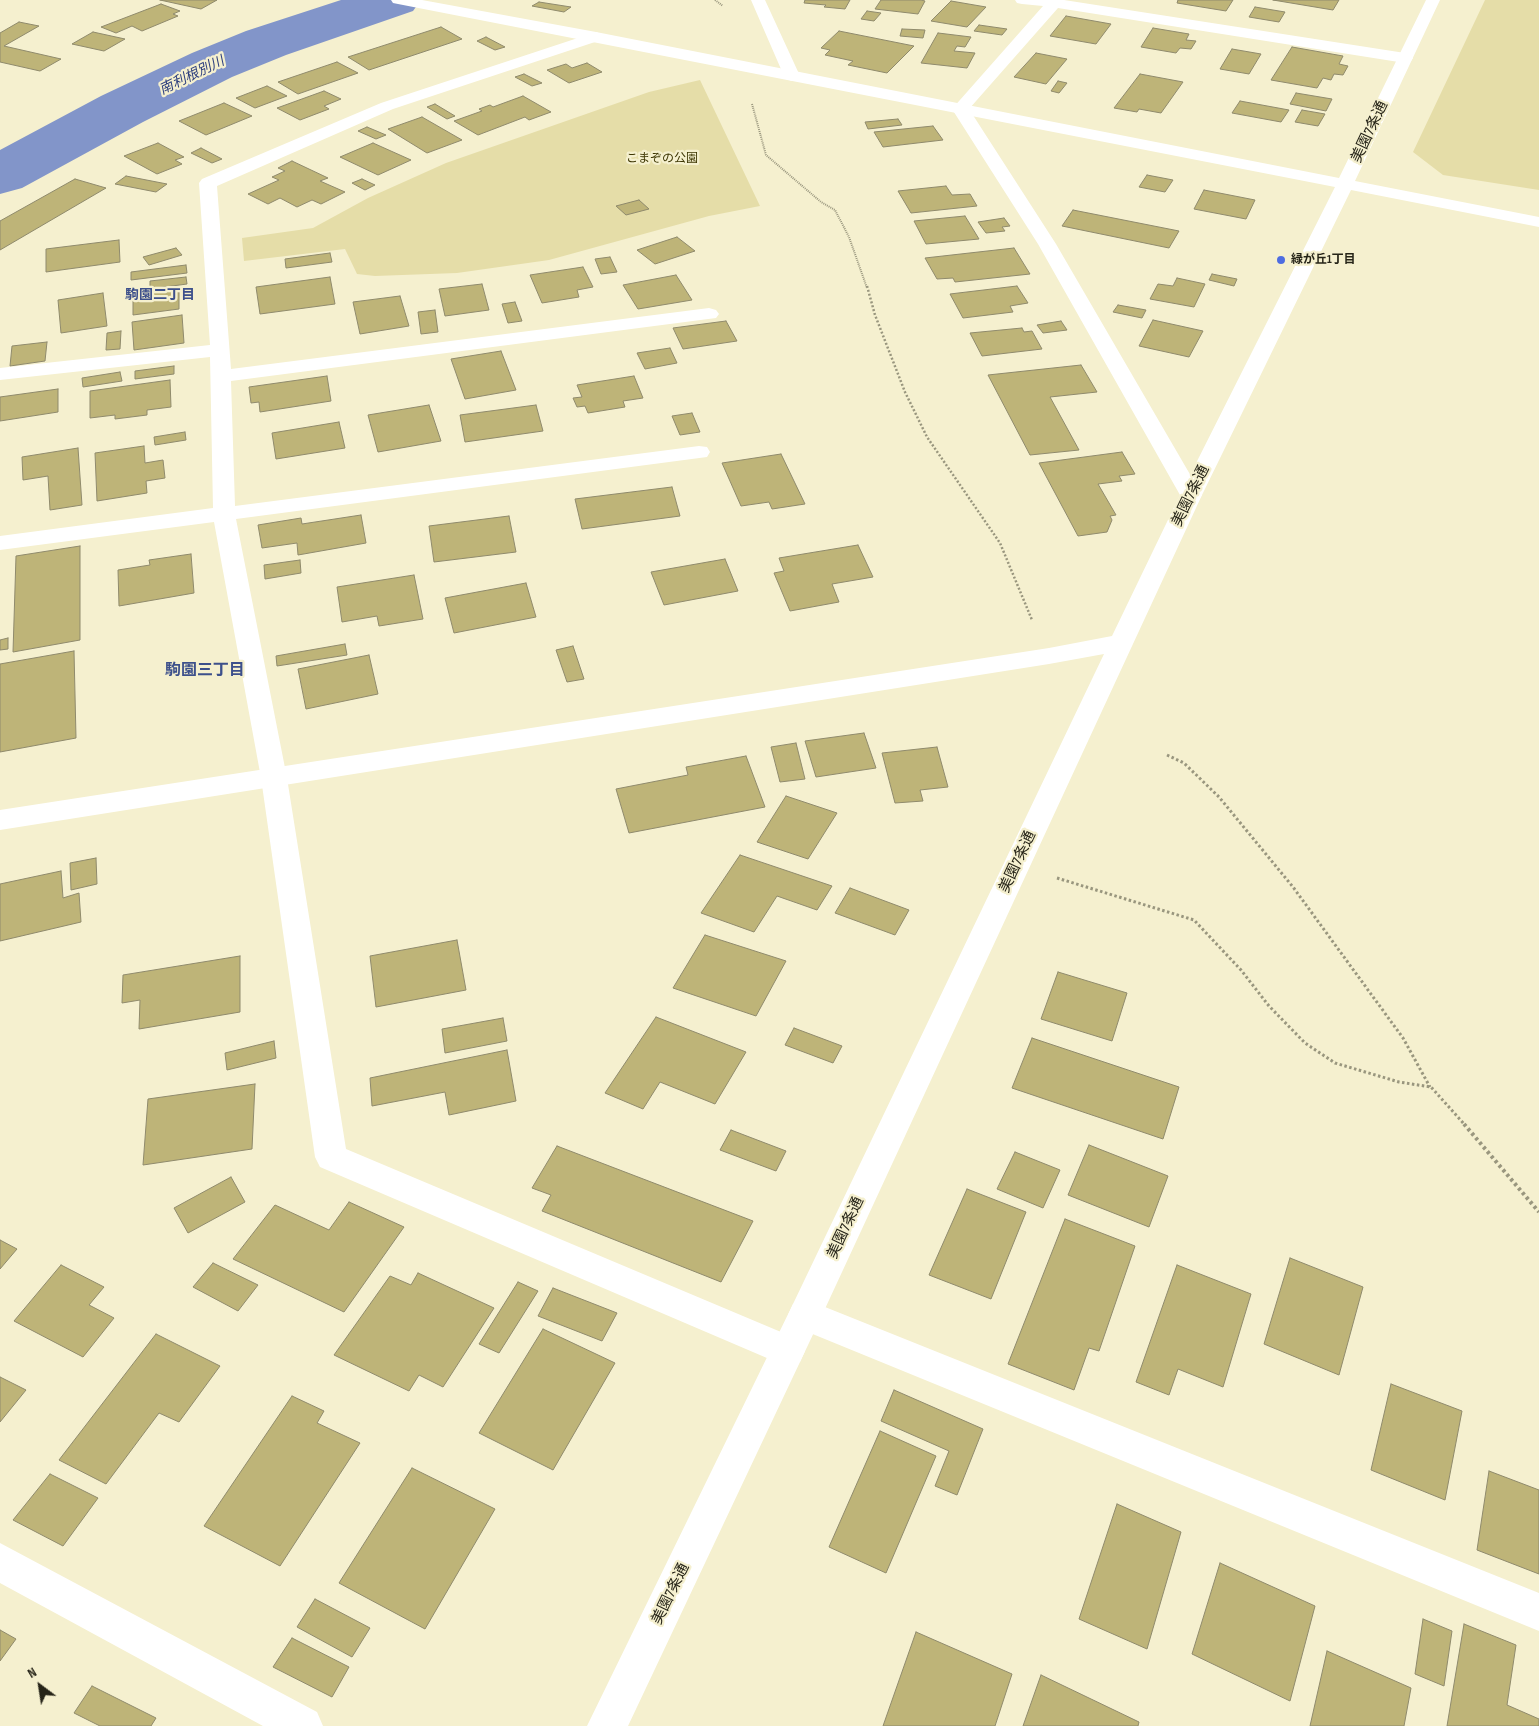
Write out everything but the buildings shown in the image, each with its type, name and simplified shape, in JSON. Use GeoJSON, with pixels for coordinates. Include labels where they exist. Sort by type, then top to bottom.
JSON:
{"type":"FeatureCollection","features":[{"type":"Feature","properties":{"kind":"street"},"geometry":{"type":"LineString","coordinates":[[398,0],[596,36],[1539,222]]}},
{"type":"Feature","properties":{"kind":"street"},"geometry":{"type":"LineString","coordinates":[[758,0],[792,76]]}},
{"type":"Feature","properties":{"kind":"street"},"geometry":{"type":"LineString","coordinates":[[1022,0],[1056,2],[1405,58]]}},
{"type":"Feature","properties":{"kind":"street","name":"美園7条通"},"geometry":{"type":"LineString","coordinates":[[607,1726],[788,1351],[1192,495],[1433,0]]}},
{"type":"Feature","properties":{"kind":"street"},"geometry":{"type":"LineString","coordinates":[[960,109],[1056,2]]}},
{"type":"Feature","properties":{"kind":"street"},"geometry":{"type":"LineString","coordinates":[[596,36],[387,106],[208,183],[220,350],[224,513],[274,778],[331,1157],[788,1351]]}},
{"type":"Feature","properties":{"kind":"street"},"geometry":{"type":"LineString","coordinates":[[960,109],[1047,244],[1192,495]]}},
{"type":"Feature","properties":{"kind":"street"},"geometry":{"type":"LineString","coordinates":[[221,376],[709,314]]}},
{"type":"Feature","properties":{"kind":"street"},"geometry":{"type":"LineString","coordinates":[[0,374],[220,350]]}},
{"type":"Feature","properties":{"kind":"street"},"geometry":{"type":"LineString","coordinates":[[0,543],[699,452]]}},
{"type":"Feature","properties":{"kind":"street"},"geometry":{"type":"LineString","coordinates":[[0,820],[1049,656],[1123,642]]}},
{"type":"Feature","properties":{"kind":"street"},"geometry":{"type":"LineString","coordinates":[[805,1315],[1539,1612]]}},
{"type":"Feature","properties":{"kind":"street"},"geometry":{"type":"LineString","coordinates":[[0,1562],[303,1726]]}},
{"type":"Feature","properties":{"kind":"path"},"geometry":{"type":"LineString","coordinates":[[740,65],[766,155],[821,202],[835,210],[856,255],[875,315],[905,392],[927,437],[1000,543],[1014,580],[1049,656]]}},
{"type":"Feature","properties":{"kind":"path"},"geometry":{"type":"LineString","coordinates":[[1167,755],[1184,763],[1219,797],[1293,887],[1403,1038],[1430,1088],[1479,1140],[1539,1212]]}},
{"type":"Feature","properties":{"kind":"path"},"geometry":{"type":"LineString","coordinates":[[1016,866],[1194,920],[1242,970],[1268,1006],[1305,1043],[1335,1063],[1399,1082],[1430,1088]]}},
{"type":"Feature","properties":{"kind":"green space"},"geometry":{"type":"Polygon","coordinates":[[[1485,0],[1539,0],[1539,190],[1443,175],[1413,152],[1485,0]]]}},
{"type":"Feature","properties":{"kind":"green space","name":"こまぞの公園"},"geometry":{"type":"Polygon","coordinates":[[[700,80],[760,206],[709,216],[549,260],[457,273],[375,276],[357,274],[345,249],[244,261],[242,238],[313,228],[368,198],[446,163],[649,92],[700,80]]]}},
{"type":"Feature","properties":{"kind":"waterway","name":"南利根別川"},"geometry":{"type":"LineString","coordinates":[[0,175],[122,109],[212,65],[266,43],[394,0]]}},
{"type":"Feature","properties":{"kind":"place","name":"緑が丘1丁目"},"geometry":{"type":"Point","coordinates":[1281,260]}},
{"type":"Feature","properties":{"kind":"district","name":"駒園二丁目"},"geometry":{"type":"Point","coordinates":[160,295]}},
{"type":"Feature","properties":{"kind":"district","name":"駒園三丁目"},"geometry":{"type":"Point","coordinates":[205,671]}}]}
